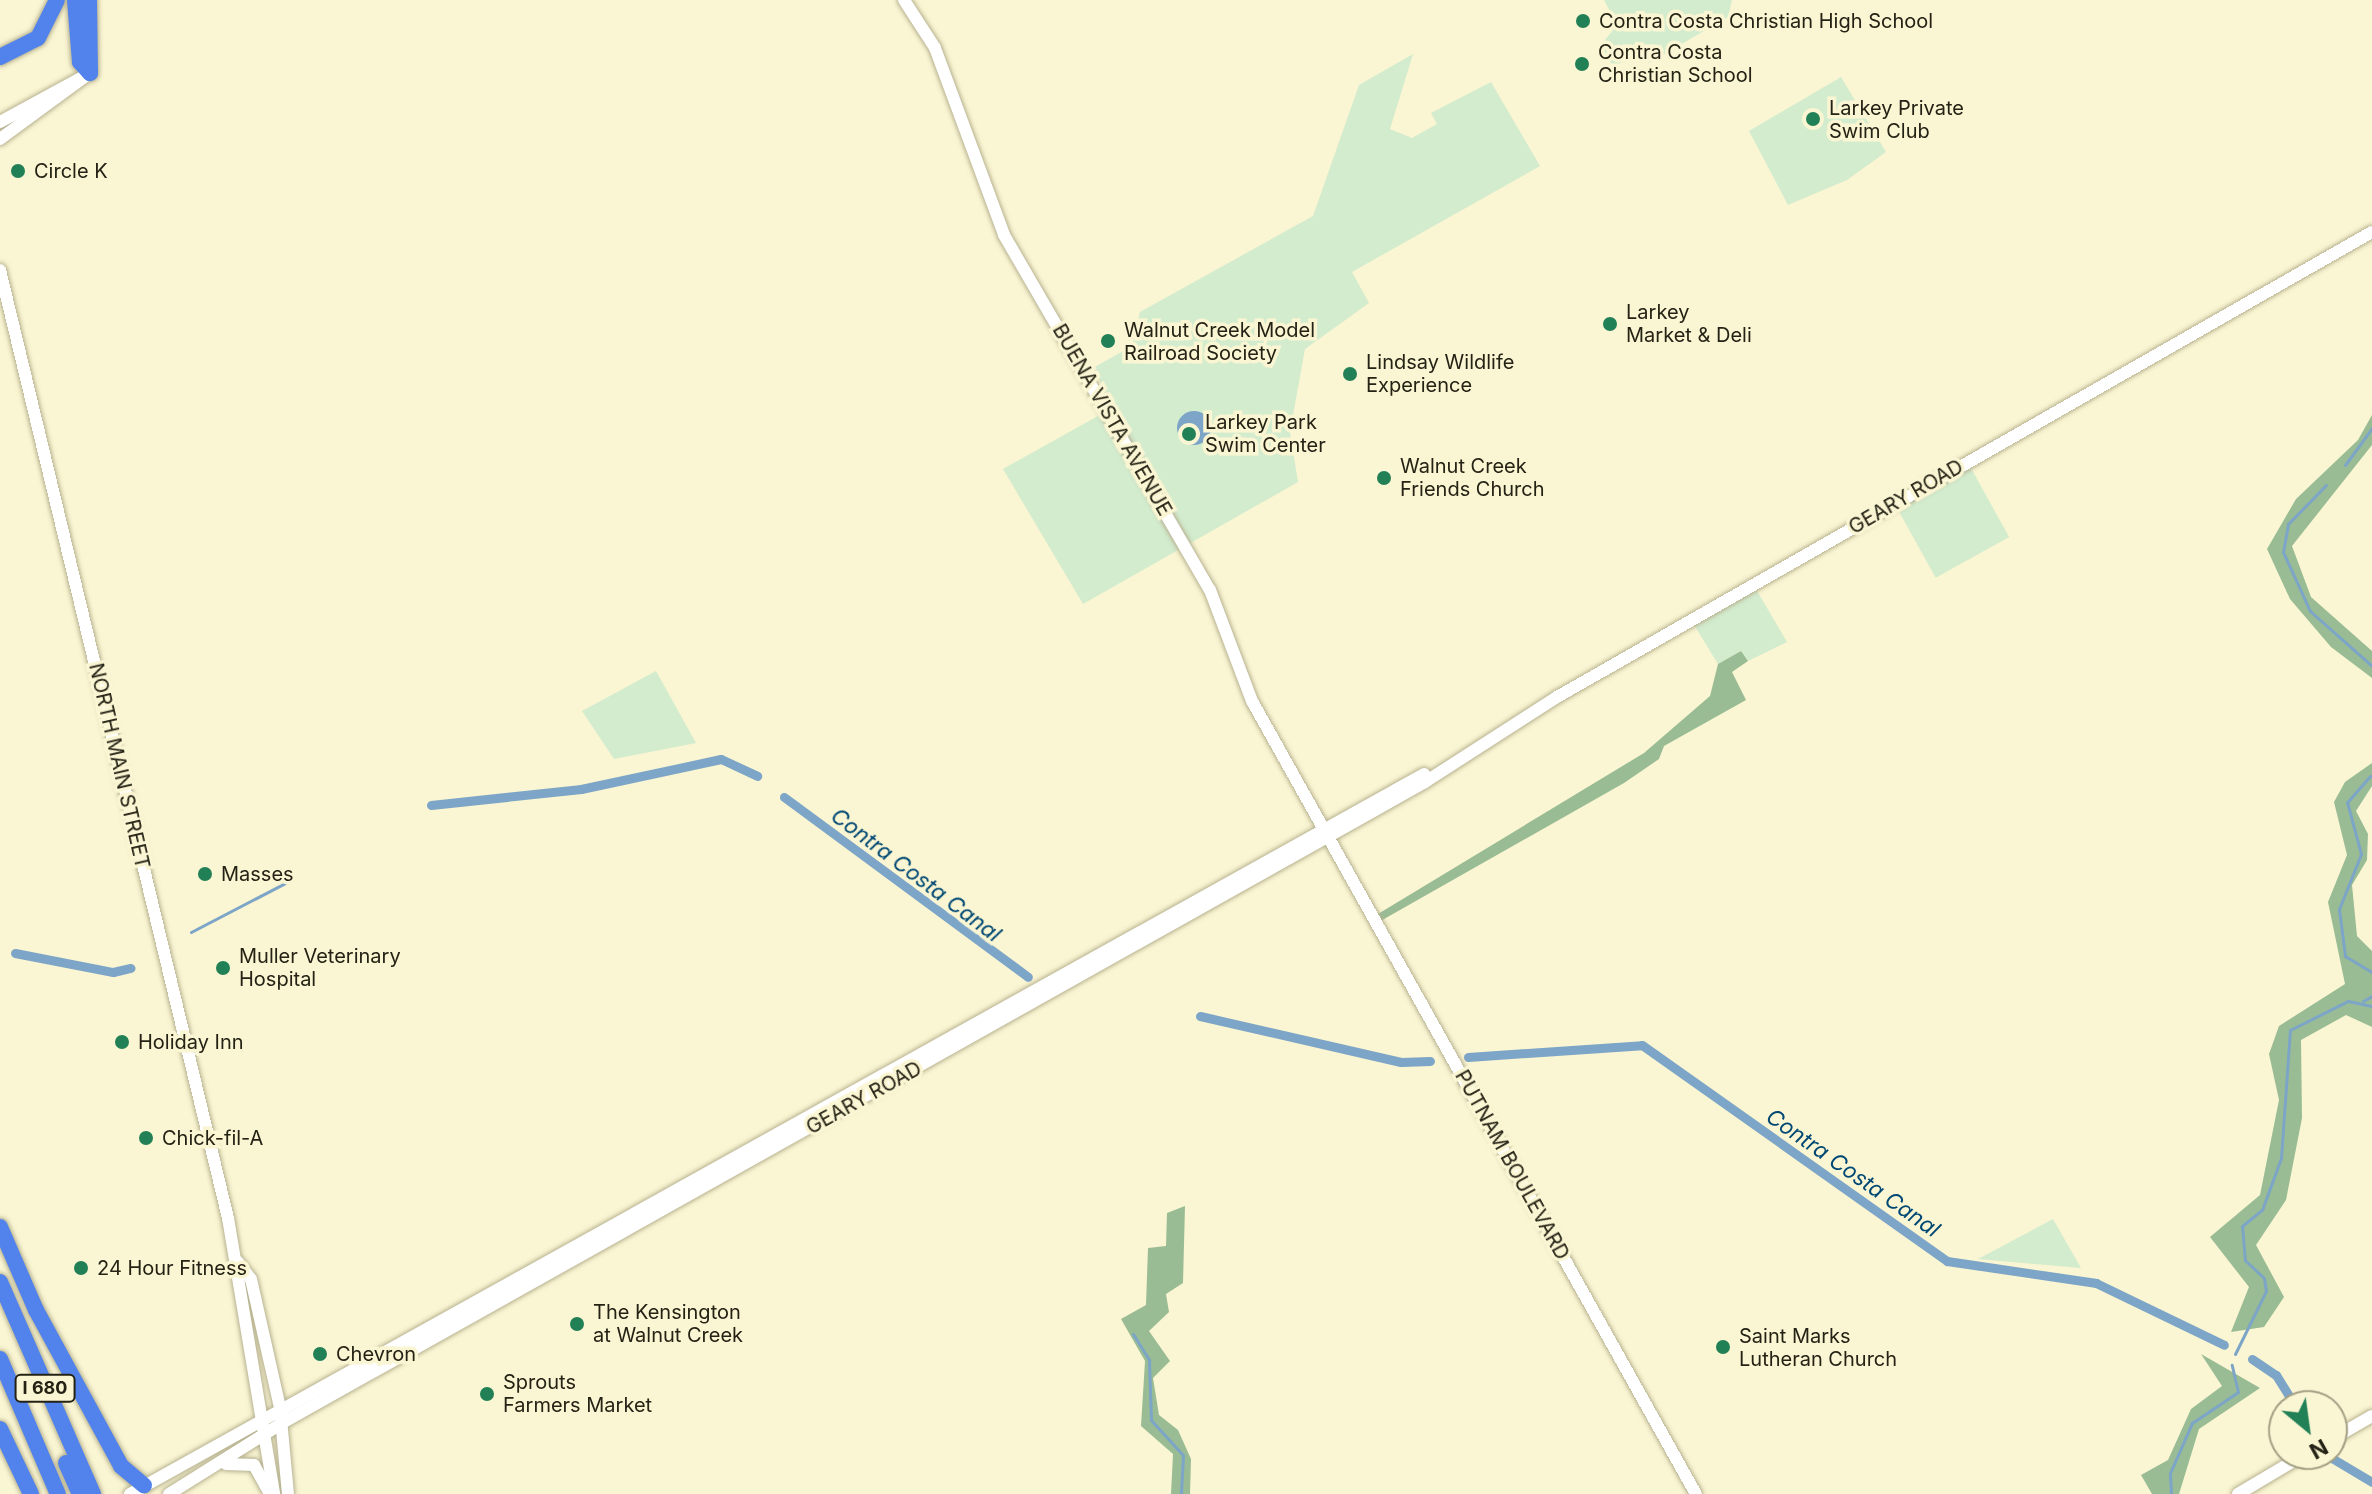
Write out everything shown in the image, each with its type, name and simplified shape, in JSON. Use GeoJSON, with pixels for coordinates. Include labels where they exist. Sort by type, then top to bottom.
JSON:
{"type":"FeatureCollection","features":[{"type":"Feature","properties":{"kind":"highway"},"geometry":{"type":"LineString","coordinates":[[0,57],[38,38],[57,0]]}},
{"type":"Feature","properties":{"kind":"highway"},"geometry":{"type":"LineString","coordinates":[[75,0],[80,62],[90,73]]}},
{"type":"Feature","properties":{"kind":"highway"},"geometry":{"type":"LineString","coordinates":[[89,0],[90,73]]}},
{"type":"Feature","properties":{"kind":"highway"},"geometry":{"type":"LineString","coordinates":[[0,1227],[36,1310],[137,1490]]}},
{"type":"Feature","properties":{"kind":"highway","name":"I 680"},"geometry":{"type":"LineString","coordinates":[[0,1282],[93,1494]]}},
{"type":"Feature","properties":{"kind":"highway","name":"I 680"},"geometry":{"type":"LineString","coordinates":[[0,1310],[80,1494]]}},
{"type":"Feature","properties":{"kind":"highway","name":"I 680"},"geometry":{"type":"LineString","coordinates":[[0,1359],[58,1494]]}},
{"type":"Feature","properties":{"kind":"highway"},"geometry":{"type":"LineString","coordinates":[[0,1429],[31,1494]]}},
{"type":"Feature","properties":{"kind":"main road","name":"BUENA VISTA AVENUE"},"geometry":{"type":"LineString","coordinates":[[904,0],[935,48],[1004,235],[1224,616],[1252,701],[1325,832]]}},
{"type":"Feature","properties":{"kind":"main road"},"geometry":{"type":"LineString","coordinates":[[0,122],[90,73]]}},
{"type":"Feature","properties":{"kind":"main road"},"geometry":{"type":"LineString","coordinates":[[0,139],[90,73]]}},
{"type":"Feature","properties":{"kind":"main road","name":"GEARY ROAD"},"geometry":{"type":"LineString","coordinates":[[137,1490],[813,1111],[1442,767],[2372,232]]}},
{"type":"Feature","properties":{"kind":"main road","name":"NORTH MAIN STREET"},"geometry":{"type":"LineString","coordinates":[[0,270],[238,1262],[235,1285],[268,1433],[272,1494]]}},
{"type":"Feature","properties":{"kind":"main road","name":"GEARY ROAD"},"geometry":{"type":"LineString","coordinates":[[169,1494],[282,1423],[820,1123],[1325,832]]}},
{"type":"Feature","properties":{"kind":"main road","name":"PUTNAM BOULEVARD"},"geometry":{"type":"LineString","coordinates":[[1325,832],[1696,1494]]}},
{"type":"Feature","properties":{"kind":"main road"},"geometry":{"type":"LineString","coordinates":[[813,1111],[820,1123]]}},
{"type":"Feature","properties":{"kind":"main road","name":"NORTH MAIN STREET"},"geometry":{"type":"LineString","coordinates":[[238,1262],[251,1279],[280,1408],[288,1494]]}},
{"type":"Feature","properties":{"kind":"main road"},"geometry":{"type":"LineString","coordinates":[[2348,1430],[2372,1416]]}},
{"type":"Feature","properties":{"kind":"main road"},"geometry":{"type":"LineString","coordinates":[[215,1467],[254,1465],[272,1494]]}},
{"type":"Feature","properties":{"kind":"main road"},"geometry":{"type":"LineString","coordinates":[[2238,1494],[2278,1470]]}},
{"type":"Feature","properties":{"kind":"green space"},"geometry":{"type":"Polygon","coordinates":[[[1604,0],[1732,0],[1728,17],[1649,63],[1640,52],[1613,67],[1601,45],[1617,25],[1604,0]]]}},
{"type":"Feature","properties":{"kind":"green space"},"geometry":{"type":"Polygon","coordinates":[[[1413,54],[1390,129],[1412,138],[1437,124],[1431,113],[1491,82],[1540,166],[1352,272],[1369,303],[1305,349],[1290,432],[1298,482],[1083,604],[1003,469],[1114,407],[1093,368],[1132,346],[1140,312],[1313,216],[1359,85],[1413,54]]]}},
{"type":"Feature","properties":{"kind":"green space"},"geometry":{"type":"Polygon","coordinates":[[[1841,77],[1886,152],[1847,180],[1788,205],[1749,131],[1841,77]]]}},
{"type":"Feature","properties":{"kind":"green space"},"geometry":{"type":"Polygon","coordinates":[[[2372,415],[2372,445],[2292,546],[2311,597],[2372,651],[2372,678],[2331,647],[2290,599],[2267,549],[2296,499],[2358,440],[2372,415]]]}},
{"type":"Feature","properties":{"kind":"green space"},"geometry":{"type":"Polygon","coordinates":[[[1967,461],[2009,537],[1936,578],[1894,502],[1967,461]]]}},
{"type":"Feature","properties":{"kind":"green space"},"geometry":{"type":"Polygon","coordinates":[[[1753,584],[1787,642],[1748,661],[1741,651],[1718,664],[1691,620],[1753,584]]]}},
{"type":"Feature","properties":{"kind":"green space"},"geometry":{"type":"Polygon","coordinates":[[[1741,651],[1748,661],[1732,672],[1746,700],[1664,746],[1659,759],[1624,783],[1377,923],[1373,917],[1644,753],[1710,696],[1718,664],[1741,651]]]}},
{"type":"Feature","properties":{"kind":"green space"},"geometry":{"type":"Polygon","coordinates":[[[656,671],[696,743],[614,759],[582,711],[656,671]]]}},
{"type":"Feature","properties":{"kind":"green space"},"geometry":{"type":"Polygon","coordinates":[[[2372,763],[2372,786],[2356,811],[2368,834],[2367,860],[2352,885],[2357,936],[2372,951],[2372,1027],[2346,1015],[2301,1040],[2302,1118],[2286,1200],[2256,1245],[2284,1297],[2264,1327],[2231,1332],[2249,1287],[2210,1237],[2260,1195],[2279,1100],[2269,1054],[2279,1026],[2345,984],[2328,902],[2347,855],[2334,802],[2345,782],[2372,763]]]}},
{"type":"Feature","properties":{"kind":"green space"},"geometry":{"type":"Polygon","coordinates":[[[1185,1206],[1183,1283],[1166,1294],[1169,1312],[1149,1331],[1170,1361],[1153,1378],[1159,1415],[1178,1430],[1191,1459],[1190,1494],[1171,1494],[1173,1454],[1141,1426],[1145,1361],[1121,1319],[1146,1305],[1148,1248],[1166,1246],[1167,1213],[1185,1206]]]}},
{"type":"Feature","properties":{"kind":"green space"},"geometry":{"type":"Polygon","coordinates":[[[2053,1219],[2081,1268],[1978,1259],[2053,1219]]]}},
{"type":"Feature","properties":{"kind":"green space"},"geometry":{"type":"Polygon","coordinates":[[[2201,1354],[2260,1388],[2199,1429],[2179,1494],[2152,1494],[2141,1475],[2168,1460],[2191,1409],[2222,1386],[2201,1354]]]}},
{"type":"Feature","properties":{"kind":"water"},"geometry":{"type":"Polygon","coordinates":[[[1194,411],[1206,416],[1211,428],[1206,440],[1194,445],[1182,440],[1177,428],[1182,416],[1194,411]]]}},
{"type":"Feature","properties":{"kind":"waterway"},"geometry":{"type":"LineString","coordinates":[[2345,465],[2372,428]]}},
{"type":"Feature","properties":{"kind":"waterway"},"geometry":{"type":"LineString","coordinates":[[2326,485],[2288,524],[2283,552],[2310,611],[2372,666]]}},
{"type":"Feature","properties":{"kind":"waterway","name":"Contra Costa Canal"},"geometry":{"type":"LineString","coordinates":[[431,805],[581,789],[721,759],[757,776]]}},
{"type":"Feature","properties":{"kind":"waterway"},"geometry":{"type":"LineString","coordinates":[[2370,776],[2347,802],[2361,854],[2339,909],[2345,956],[2372,972]]}},
{"type":"Feature","properties":{"kind":"waterway","name":"Contra Costa Canal"},"geometry":{"type":"LineString","coordinates":[[784,797],[1028,977]]}},
{"type":"Feature","properties":{"kind":"waterway","name":"Contra Costa Canal"},"geometry":{"type":"LineString","coordinates":[[191,932],[285,883]]}},
{"type":"Feature","properties":{"kind":"waterway","name":"Contra Costa Canal"},"geometry":{"type":"LineString","coordinates":[[15,953],[113,972],[131,968]]}},
{"type":"Feature","properties":{"kind":"waterway"},"geometry":{"type":"LineString","coordinates":[[2363,1001],[2372,996]]}},
{"type":"Feature","properties":{"kind":"waterway"},"geometry":{"type":"LineString","coordinates":[[2235,1354],[2266,1291],[2264,1278],[2245,1260],[2242,1226],[2262,1210],[2281,1158],[2290,1030],[2348,1001],[2372,1006]]}},
{"type":"Feature","properties":{"kind":"waterway","name":"Contra Costa Canal"},"geometry":{"type":"LineString","coordinates":[[1200,1016],[1401,1062],[1430,1061]]}},
{"type":"Feature","properties":{"kind":"waterway","name":"Contra Costa Canal"},"geometry":{"type":"LineString","coordinates":[[1468,1057],[1642,1045],[1947,1261],[2096,1283],[2224,1345]]}},
{"type":"Feature","properties":{"kind":"waterway"},"geometry":{"type":"LineString","coordinates":[[1133,1334],[1149,1360],[1151,1420],[1183,1455],[1181,1494]]}},
{"type":"Feature","properties":{"kind":"waterway","name":"Contra Costa Canal"},"geometry":{"type":"LineString","coordinates":[[2252,1359],[2276,1375],[2285,1390]]}},
{"type":"Feature","properties":{"kind":"waterway"},"geometry":{"type":"LineString","coordinates":[[2171,1494],[2170,1473],[2192,1423],[2238,1392],[2232,1365]]}},
{"type":"Feature","properties":{"kind":"waterway","name":"Contra Costa Canal"},"geometry":{"type":"LineString","coordinates":[[2348,1468],[2372,1482]]}},
{"type":"Feature","properties":{"kind":"place","name":"Contra Costa Christian High School"},"geometry":{"type":"Point","coordinates":[1583,21]}},
{"type":"Feature","properties":{"kind":"place","name":"Contra Costa Christian School"},"geometry":{"type":"Point","coordinates":[1582,64]}},
{"type":"Feature","properties":{"kind":"place","name":"Larkey Private Swim Club"},"geometry":{"type":"Point","coordinates":[1813,119]}},
{"type":"Feature","properties":{"kind":"place","name":"Circle K"},"geometry":{"type":"Point","coordinates":[18,171]}},
{"type":"Feature","properties":{"kind":"place","name":"Larkey Market & Deli"},"geometry":{"type":"Point","coordinates":[1610,324]}},
{"type":"Feature","properties":{"kind":"place","name":"Walnut Creek Model Railroad Society"},"geometry":{"type":"Point","coordinates":[1108,341]}},
{"type":"Feature","properties":{"kind":"place","name":"Lindsay Wildlife Experience"},"geometry":{"type":"Point","coordinates":[1350,374]}},
{"type":"Feature","properties":{"kind":"place","name":"Larkey Park Swim Center"},"geometry":{"type":"Point","coordinates":[1189,434]}},
{"type":"Feature","properties":{"kind":"place","name":"Walnut Creek Friends Church"},"geometry":{"type":"Point","coordinates":[1384,478]}},
{"type":"Feature","properties":{"kind":"place","name":"Masses"},"geometry":{"type":"Point","coordinates":[205,874]}},
{"type":"Feature","properties":{"kind":"place","name":"Muller Veterinary Hospital"},"geometry":{"type":"Point","coordinates":[223,968]}},
{"type":"Feature","properties":{"kind":"place","name":"Holiday Inn"},"geometry":{"type":"Point","coordinates":[122,1042]}},
{"type":"Feature","properties":{"kind":"place","name":"Chick-fil-A"},"geometry":{"type":"Point","coordinates":[146,1138]}},
{"type":"Feature","properties":{"kind":"place","name":"24 Hour Fitness"},"geometry":{"type":"Point","coordinates":[81,1268]}},
{"type":"Feature","properties":{"kind":"place","name":"The Kensington at Walnut Creek"},"geometry":{"type":"Point","coordinates":[577,1324]}},
{"type":"Feature","properties":{"kind":"place","name":"Saint Marks Lutheran Church"},"geometry":{"type":"Point","coordinates":[1723,1347]}},
{"type":"Feature","properties":{"kind":"place","name":"Chevron"},"geometry":{"type":"Point","coordinates":[320,1354]}},
{"type":"Feature","properties":{"kind":"place","name":"Sprouts Farmers Market"},"geometry":{"type":"Point","coordinates":[487,1394]}}]}
